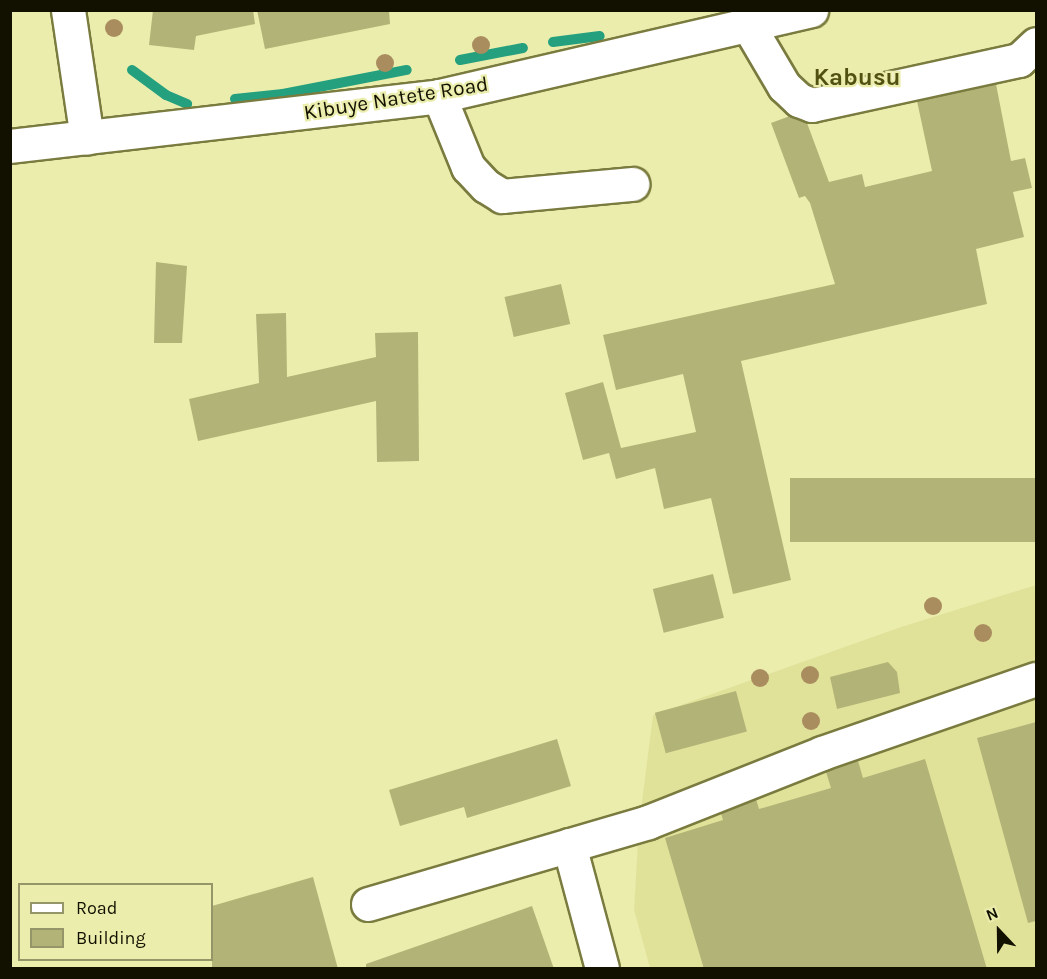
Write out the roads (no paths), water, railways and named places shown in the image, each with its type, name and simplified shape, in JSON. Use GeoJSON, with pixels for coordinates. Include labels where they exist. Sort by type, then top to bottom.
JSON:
{"type":"FeatureCollection","features":[{"type":"Feature","properties":{"kind":"main road"},"geometry":{"type":"LineString","coordinates":[[68,10],[87,138]]}},
{"type":"Feature","properties":{"kind":"main road","name":"Kibuye Natete Road"},"geometry":{"type":"LineString","coordinates":[[10,146],[439,96],[811,10]]}},
{"type":"Feature","properties":{"kind":"main road"},"geometry":{"type":"LineString","coordinates":[[748,25],[784,86],[798,100],[812,105],[1019,60],[1035,50]]}},
{"type":"Feature","properties":{"kind":"main road"},"geometry":{"type":"LineString","coordinates":[[439,96],[468,167],[486,186],[502,196],[632,184]]}},
{"type":"Feature","properties":{"kind":"main road"},"geometry":{"type":"LineString","coordinates":[[368,903],[648,822],[822,753],[1036,679]]}},
{"type":"Feature","properties":{"kind":"main road"},"geometry":{"type":"LineString","coordinates":[[569,845],[602,969]]}},
{"type":"Feature","properties":{"kind":"waterway"},"geometry":{"type":"LineString","coordinates":[[553,42],[600,36]]}},
{"type":"Feature","properties":{"kind":"waterway"},"geometry":{"type":"LineString","coordinates":[[460,60],[523,48]]}},
{"type":"Feature","properties":{"kind":"waterway"},"geometry":{"type":"LineString","coordinates":[[132,70],[166,95],[187,104]]}},
{"type":"Feature","properties":{"kind":"waterway"},"geometry":{"type":"LineString","coordinates":[[235,99],[283,94],[407,70]]}},
{"type":"Feature","properties":{"kind":"district","name":"Kabusu"},"geometry":{"type":"Point","coordinates":[857,78]}}]}
